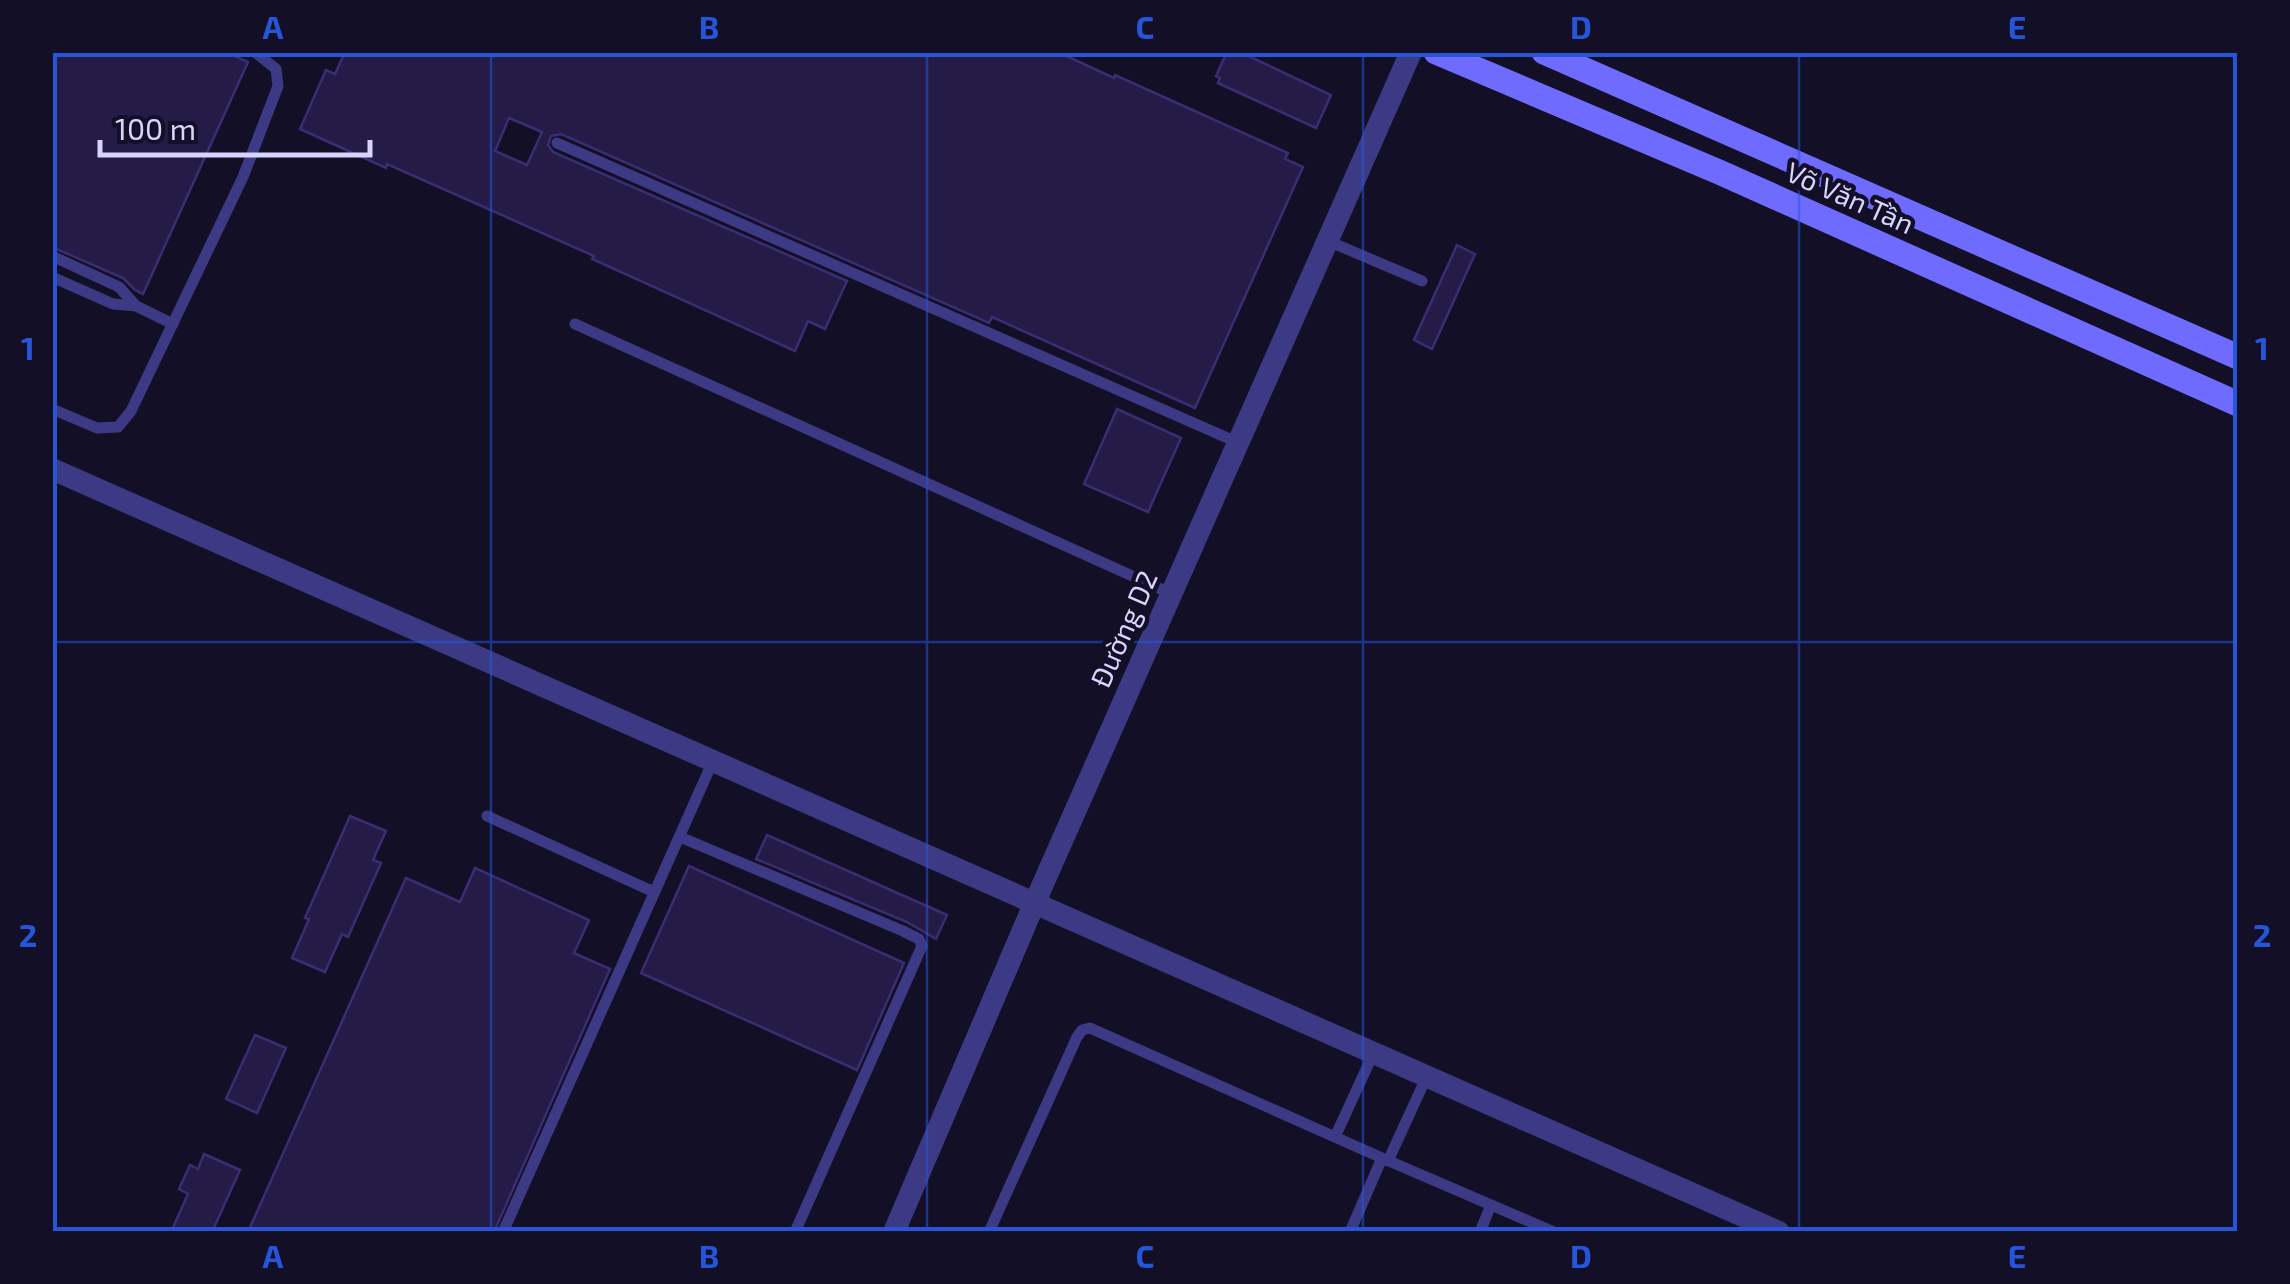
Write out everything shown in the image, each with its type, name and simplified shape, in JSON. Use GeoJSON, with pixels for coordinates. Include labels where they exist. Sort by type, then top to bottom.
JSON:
{"type":"FeatureCollection","features":[{"type":"Feature","properties":{"kind":"street","name":"Đường D2"},"geometry":{"type":"LineString","coordinates":[[894,1232],[1412,52]]}},
{"type":"Feature","properties":{"kind":"street","name":"Võ Văn Tần"},"geometry":{"type":"LineString","coordinates":[[1436,52],[1719,172],[2238,404]]}},
{"type":"Feature","properties":{"kind":"street","name":"Võ Văn Tần"},"geometry":{"type":"LineString","coordinates":[[1544,52],[2238,357]]}},
{"type":"Feature","properties":{"kind":"street"},"geometry":{"type":"LineString","coordinates":[[52,469],[1778,1232]]}},
{"type":"Feature","properties":{"kind":"lane"},"geometry":{"type":"LineString","coordinates":[[52,409],[97,428],[118,427],[131,411],[242,177],[278,86],[276,69],[255,52]]}},
{"type":"Feature","properties":{"kind":"lane"},"geometry":{"type":"LineString","coordinates":[[557,144],[1239,443]]}},
{"type":"Feature","properties":{"kind":"lane"},"geometry":{"type":"LineString","coordinates":[[1328,241],[1422,281]]}},
{"type":"Feature","properties":{"kind":"lane"},"geometry":{"type":"LineString","coordinates":[[52,256],[119,287],[136,306]]}},
{"type":"Feature","properties":{"kind":"lane"},"geometry":{"type":"LineString","coordinates":[[52,277],[113,304],[136,306],[173,324]]}},
{"type":"Feature","properties":{"kind":"lane"},"geometry":{"type":"LineString","coordinates":[[575,324],[1172,594]]}},
{"type":"Feature","properties":{"kind":"lane"},"geometry":{"type":"LineString","coordinates":[[520,1232],[505,1229],[714,761]]}},
{"type":"Feature","properties":{"kind":"lane"},"geometry":{"type":"LineString","coordinates":[[487,816],[654,892]]}},
{"type":"Feature","properties":{"kind":"lane"},"geometry":{"type":"LineString","coordinates":[[680,836],[904,931],[922,946],[795,1232]]}},
{"type":"Feature","properties":{"kind":"lane"},"geometry":{"type":"LineString","coordinates":[[989,1232],[1082,1030],[1090,1028],[1554,1232]]}},
{"type":"Feature","properties":{"kind":"lane"},"geometry":{"type":"LineString","coordinates":[[1335,1137],[1374,1052]]}},
{"type":"Feature","properties":{"kind":"lane"},"geometry":{"type":"LineString","coordinates":[[1350,1232],[1427,1076]]}},
{"type":"Feature","properties":{"kind":"lane"},"geometry":{"type":"LineString","coordinates":[[1480,1232],[1492,1205]]}},
{"type":"Feature","properties":{"kind":"building"},"geometry":{"type":"Polygon","coordinates":[[[52,52],[226,52],[248,62],[143,294],[123,278],[52,247],[52,52]]]}},
{"type":"Feature","properties":{"kind":"building"},"geometry":{"type":"Polygon","coordinates":[[[345,52],[1058,52],[1288,153],[1285,159],[1303,167],[1195,408],[992,317],[989,323],[561,134],[551,136],[548,145],[553,152],[847,281],[825,329],[808,321],[795,351],[592,259],[594,256],[300,129],[326,70],[335,74],[345,52]],[[509,118],[495,151],[527,165],[542,132],[509,118]]]}},
{"type":"Feature","properties":{"kind":"building"},"geometry":{"type":"Polygon","coordinates":[[[1227,52],[1240,52],[1331,95],[1316,128],[1218,83],[1220,78],[1216,76],[1227,52]]]}},
{"type":"Feature","properties":{"kind":"building"},"geometry":{"type":"Polygon","coordinates":[[[1457,245],[1475,254],[1432,349],[1414,340],[1457,245]]]}},
{"type":"Feature","properties":{"kind":"building"},"geometry":{"type":"Polygon","coordinates":[[[1117,409],[1181,438],[1148,512],[1084,484],[1117,409]]]}},
{"type":"Feature","properties":{"kind":"building"},"geometry":{"type":"Polygon","coordinates":[[[350,816],[386,831],[373,860],[381,863],[348,937],[342,934],[325,972],[292,958],[309,919],[305,918],[350,816]]]}},
{"type":"Feature","properties":{"kind":"building"},"geometry":{"type":"Polygon","coordinates":[[[767,835],[947,915],[936,939],[907,922],[756,859],[767,835]]]}},
{"type":"Feature","properties":{"kind":"building"},"geometry":{"type":"Polygon","coordinates":[[[689,866],[904,963],[857,1070],[641,973],[689,866]]]}},
{"type":"Feature","properties":{"kind":"building"},"geometry":{"type":"Polygon","coordinates":[[[475,868],[589,920],[574,953],[610,969],[494,1232],[248,1232],[406,878],[460,902],[475,868]]]}},
{"type":"Feature","properties":{"kind":"building"},"geometry":{"type":"Polygon","coordinates":[[[255,1035],[286,1048],[257,1113],[226,1099],[255,1035]]]}},
{"type":"Feature","properties":{"kind":"building"},"geometry":{"type":"Polygon","coordinates":[[[204,1154],[240,1170],[212,1232],[171,1232],[188,1194],[179,1189],[190,1165],[198,1169],[204,1154]]]}}]}
